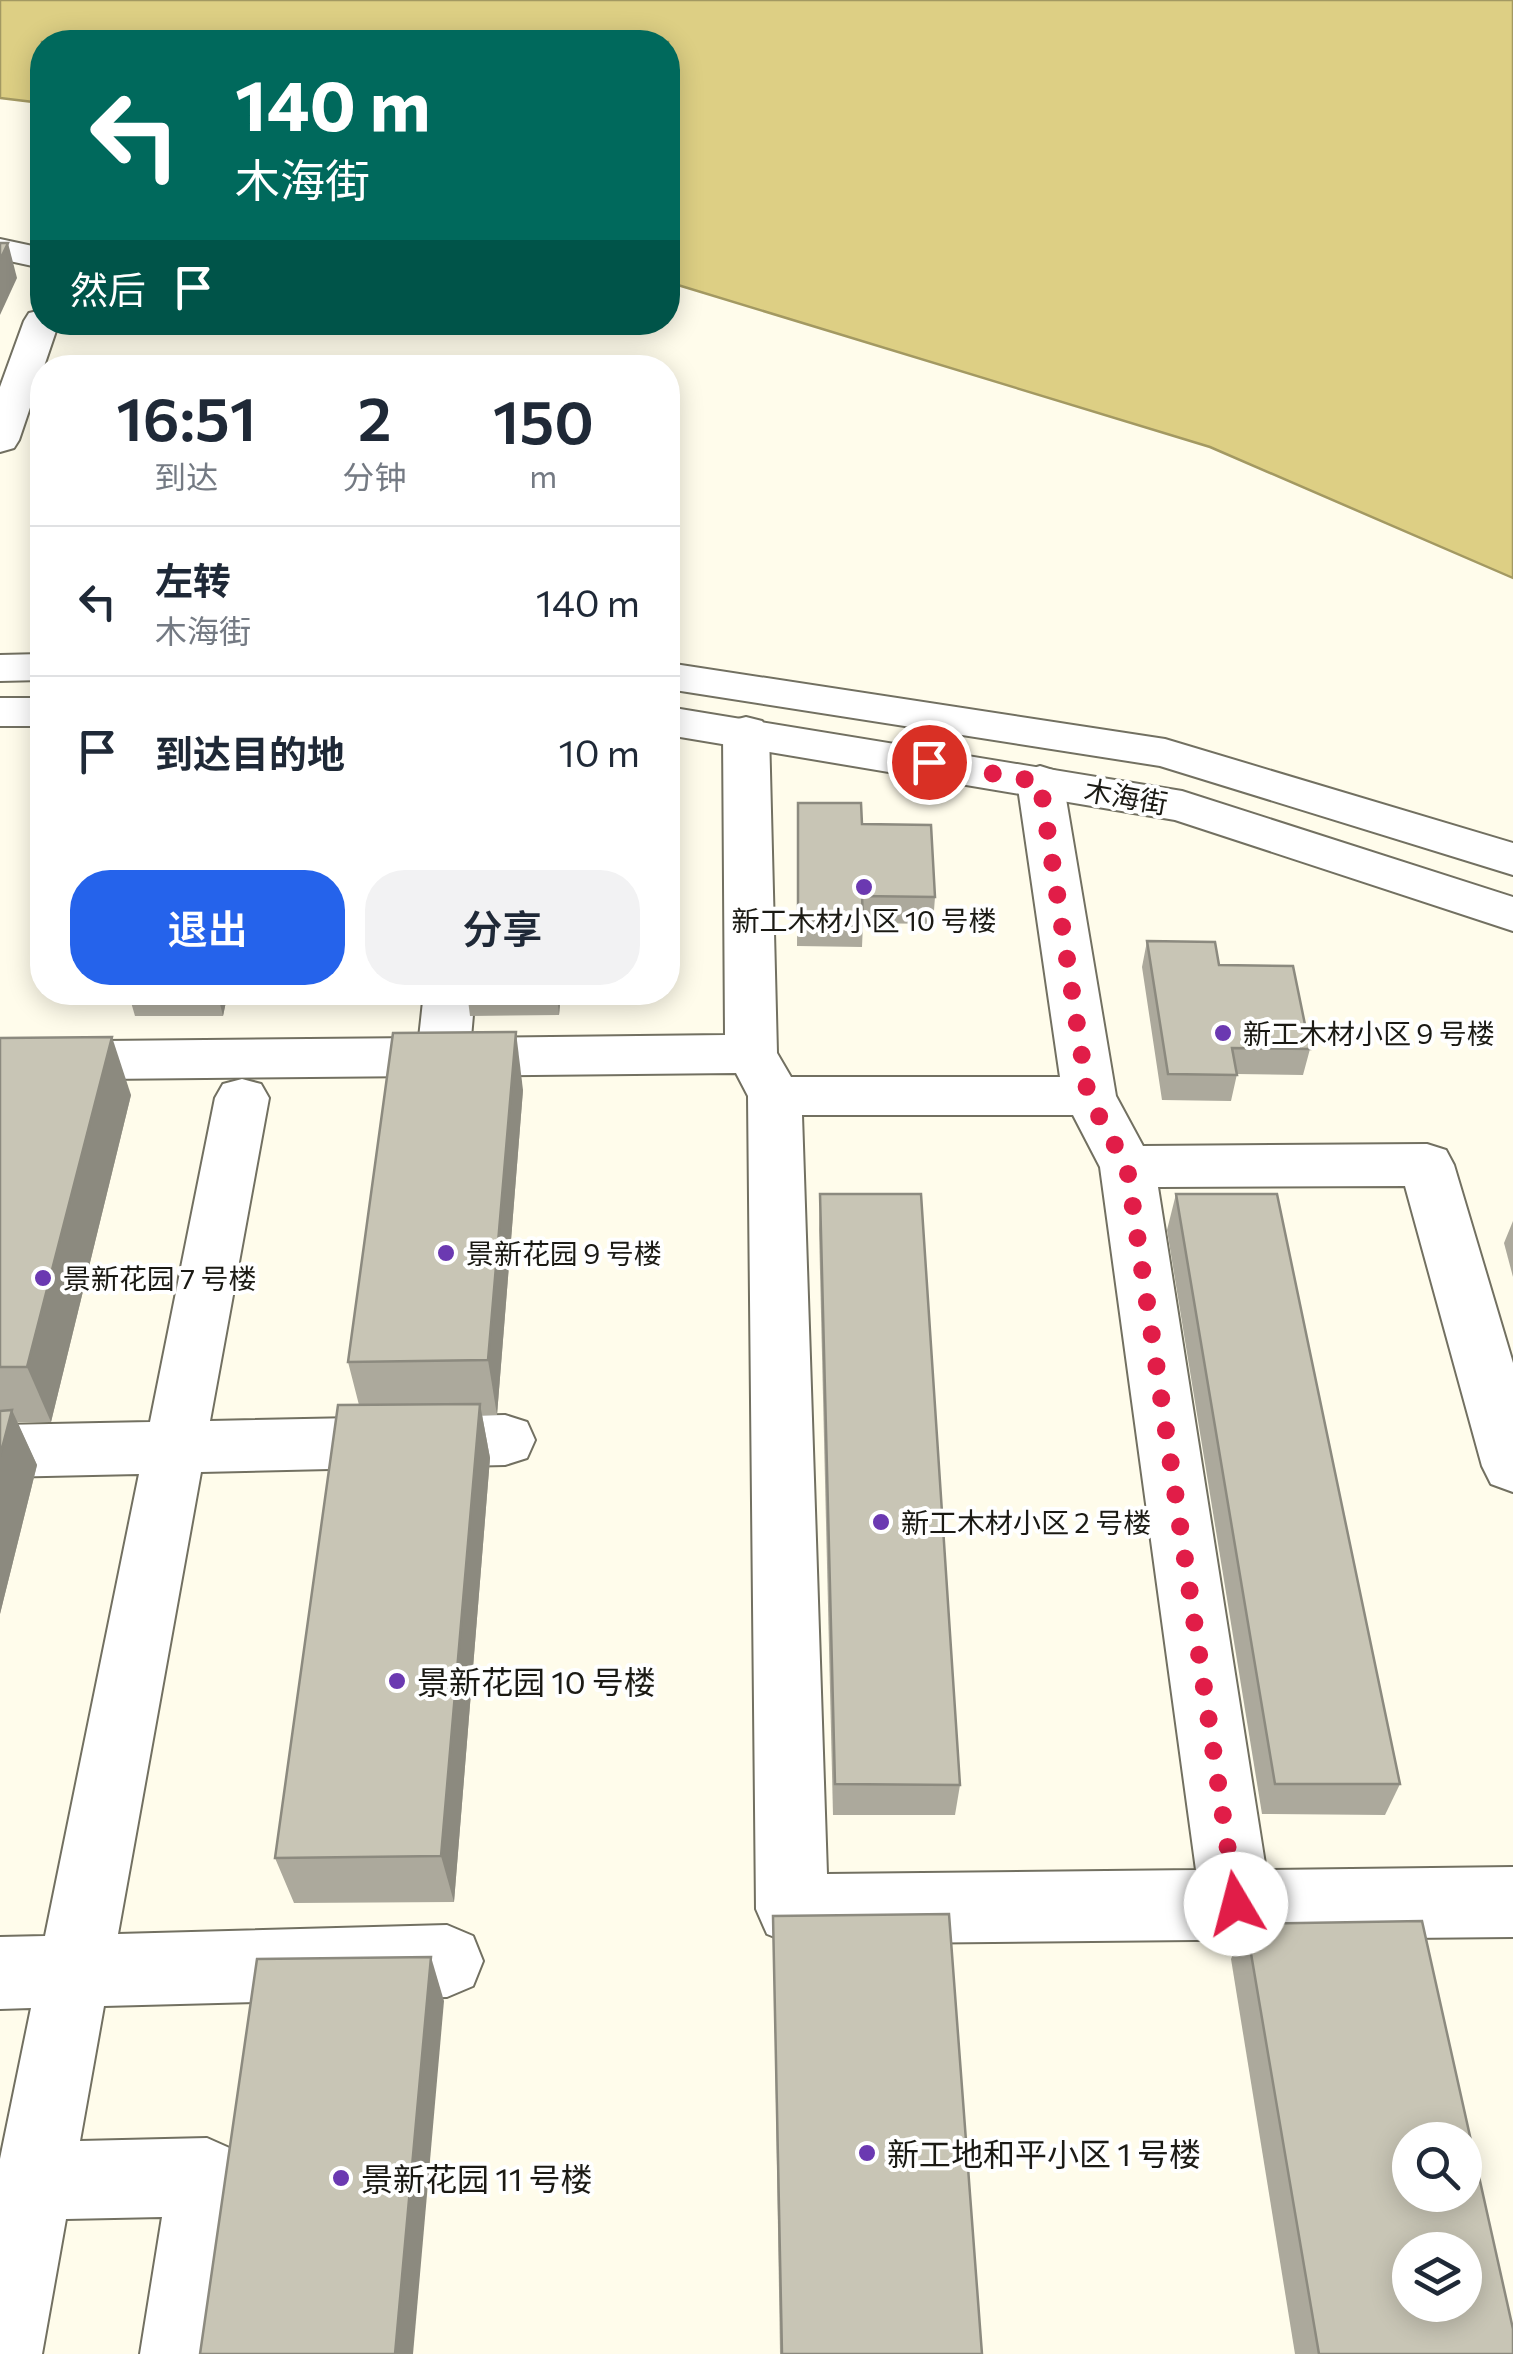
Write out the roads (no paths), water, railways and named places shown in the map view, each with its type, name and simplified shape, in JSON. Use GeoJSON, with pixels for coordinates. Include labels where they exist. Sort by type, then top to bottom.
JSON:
{"type":"FeatureCollection","features":[{"type":"Feature","properties":{"kind":"street"},"geometry":{"type":"LineString","coordinates":[[0,249],[30,255]]}},
{"type":"Feature","properties":{"kind":"street"},"geometry":{"type":"LineString","coordinates":[[0,440],[30,355]]}},
{"type":"Feature","properties":{"kind":"street"},"geometry":{"type":"LineString","coordinates":[[0,668],[30,668]]}},
{"type":"Feature","properties":{"kind":"street","name":"木海街"},"geometry":{"type":"LineString","coordinates":[[680,678],[1165,753],[1513,858]]}},
{"type":"Feature","properties":{"kind":"street"},"geometry":{"type":"LineString","coordinates":[[0,712],[30,712]]}},
{"type":"Feature","properties":{"kind":"street","name":"木海街"},"geometry":{"type":"LineString","coordinates":[[680,722],[1182,806],[1513,914]]}},
{"type":"Feature","properties":{"kind":"street"},"geometry":{"type":"LineString","coordinates":[[746,731],[763,1075],[792,1908],[1513,1902]]}},
{"type":"Feature","properties":{"kind":"street"},"geometry":{"type":"LineString","coordinates":[[1040,782],[1088,1096],[1127,1167],[1236,1904]]}},
{"type":"Feature","properties":{"kind":"street"},"geometry":{"type":"LineString","coordinates":[[443,1057],[449,1005]]}},
{"type":"Feature","properties":{"kind":"street"},"geometry":{"type":"LineString","coordinates":[[0,1060],[443,1057],[1088,1096]]}},
{"type":"Feature","properties":{"kind":"street"},"geometry":{"type":"LineString","coordinates":[[1,2354],[242,1098]]}},
{"type":"Feature","properties":{"kind":"street"},"geometry":{"type":"LineString","coordinates":[[1127,1167],[1427,1165],[1513,1466]]}},
{"type":"Feature","properties":{"kind":"street"},"geometry":{"type":"LineString","coordinates":[[0,1450],[505,1440]]}},
{"type":"Feature","properties":{"kind":"street"},"geometry":{"type":"LineString","coordinates":[[0,1973],[446,1961]]}},
{"type":"Feature","properties":{"kind":"street"},"geometry":{"type":"LineString","coordinates":[[34,2181],[207,2176],[181,2354]]}},
{"type":"Feature","properties":{"kind":"place","name":"新工木材小区 10 号楼"},"geometry":{"type":"Point","coordinates":[864,887]}},
{"type":"Feature","properties":{"kind":"place","name":"新工木材小区 9 号楼"},"geometry":{"type":"Point","coordinates":[1223,1033]}},
{"type":"Feature","properties":{"kind":"place","name":"景新花园 9 号楼"},"geometry":{"type":"Point","coordinates":[446,1253]}},
{"type":"Feature","properties":{"kind":"place","name":"景新花园 7 号楼"},"geometry":{"type":"Point","coordinates":[43,1278]}},
{"type":"Feature","properties":{"kind":"place","name":"新工木材小区 2 号楼"},"geometry":{"type":"Point","coordinates":[881,1522]}},
{"type":"Feature","properties":{"kind":"place","name":"景新花园 10 号楼"},"geometry":{"type":"Point","coordinates":[397,1681]}},
{"type":"Feature","properties":{"kind":"place","name":"新工地和平小区 1 号楼"},"geometry":{"type":"Point","coordinates":[867,2153]}},
{"type":"Feature","properties":{"kind":"place","name":"景新花园 11 号楼"},"geometry":{"type":"Point","coordinates":[341,2178]}}]}
